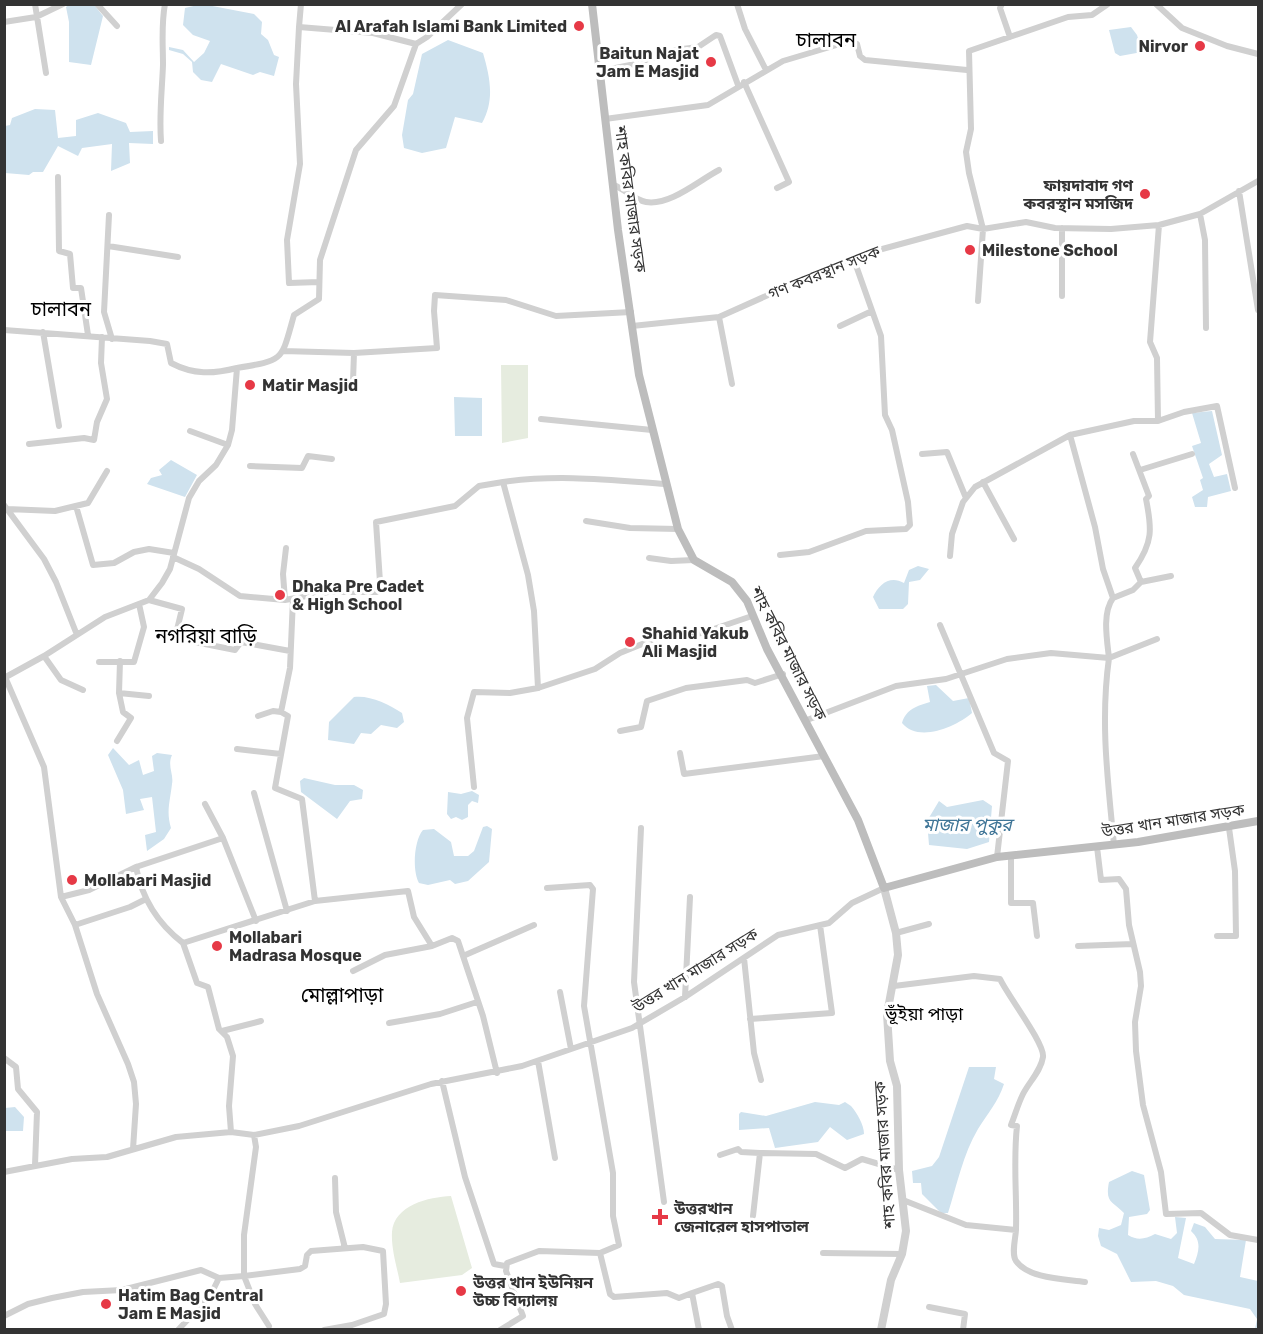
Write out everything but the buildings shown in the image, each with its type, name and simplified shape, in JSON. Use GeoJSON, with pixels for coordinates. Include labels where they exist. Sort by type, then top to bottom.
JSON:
{"type":"FeatureCollection","features":[{"type":"Feature","properties":{"kind":"main road","name":"শাহ কবির মাজার সড়ক"},"geometry":{"type":"LineString","coordinates":[[592,4],[613,185],[639,375],[678,530],[694,560],[732,582],[747,601],[767,649],[783,674],[858,820],[884,888]]}},
{"type":"Feature","properties":{"kind":"main road","name":"উত্তর খান মাজার সড়ক"},"geometry":{"type":"LineString","coordinates":[[884,888],[997,857],[1114,845],[1229,828],[1258,821]]}},
{"type":"Feature","properties":{"kind":"street"},"geometry":{"type":"LineString","coordinates":[[34,4],[46,73]]}},
{"type":"Feature","properties":{"kind":"street"},"geometry":{"type":"LineString","coordinates":[[4,22],[36,17],[63,4]]}},
{"type":"Feature","properties":{"kind":"street"},"geometry":{"type":"LineString","coordinates":[[98,4],[117,26]]}},
{"type":"Feature","properties":{"kind":"street"},"geometry":{"type":"LineString","coordinates":[[161,141],[159,118],[163,66],[161,16],[165,4]]}},
{"type":"Feature","properties":{"kind":"street"},"geometry":{"type":"LineString","coordinates":[[301,4],[296,84],[300,164],[287,240],[289,283],[319,282]]}},
{"type":"Feature","properties":{"kind":"street"},"geometry":{"type":"LineString","coordinates":[[4,330],[88,335],[167,344],[171,363],[212,375],[271,362],[283,351],[294,315],[319,299],[320,260],[356,150],[394,106],[416,44],[427,37],[462,4]]}},
{"type":"Feature","properties":{"kind":"street"},"geometry":{"type":"LineString","coordinates":[[737,4],[745,29],[766,70]]}},
{"type":"Feature","properties":{"kind":"street"},"geometry":{"type":"LineString","coordinates":[[1002,4],[1000,8],[1010,37]]}},
{"type":"Feature","properties":{"kind":"street"},"geometry":{"type":"LineString","coordinates":[[978,301],[983,229],[966,152],[971,129],[967,70],[971,48],[1068,17],[1092,15],[1108,4]]}},
{"type":"Feature","properties":{"kind":"street"},"geometry":{"type":"LineString","coordinates":[[1156,4],[1182,28],[1227,46],[1258,54]]}},
{"type":"Feature","properties":{"kind":"street"},"geometry":{"type":"LineString","coordinates":[[299,27],[373,33],[416,44]]}},
{"type":"Feature","properties":{"kind":"street"},"geometry":{"type":"LineString","coordinates":[[601,71],[635,64],[675,50],[698,47],[716,35],[720,36],[789,182],[777,188]]}},
{"type":"Feature","properties":{"kind":"street"},"geometry":{"type":"LineString","coordinates":[[605,118],[708,105],[766,70],[802,54],[850,41],[857,44],[860,56],[866,60],[967,70]]}},
{"type":"Feature","properties":{"kind":"street"},"geometry":{"type":"LineString","coordinates":[[613,185],[646,202],[668,200],[719,170]]}},
{"type":"Feature","properties":{"kind":"street"},"geometry":{"type":"LineString","coordinates":[[58,177],[59,251],[70,254],[73,288],[81,288],[88,335]]}},
{"type":"Feature","properties":{"kind":"street","name":"গণ কবরস্থান সড়ক"},"geometry":{"type":"LineString","coordinates":[[632,326],[719,317],[853,257],[967,226],[983,229],[1026,222],[1062,228],[1111,229],[1159,225],[1200,214],[1258,181]]}},
{"type":"Feature","properties":{"kind":"street"},"geometry":{"type":"LineString","coordinates":[[1239,191],[1258,310]]}},
{"type":"Feature","properties":{"kind":"street"},"geometry":{"type":"LineString","coordinates":[[1200,214],[1205,240],[1206,328]]}},
{"type":"Feature","properties":{"kind":"street"},"geometry":{"type":"LineString","coordinates":[[109,215],[104,312],[112,339]]}},
{"type":"Feature","properties":{"kind":"street"},"geometry":{"type":"LineString","coordinates":[[1158,421],[1157,358],[1150,342],[1159,225]]}},
{"type":"Feature","properties":{"kind":"street"},"geometry":{"type":"LineString","coordinates":[[1062,228],[1062,296]]}},
{"type":"Feature","properties":{"kind":"street"},"geometry":{"type":"LineString","coordinates":[[108,246],[178,257]]}},
{"type":"Feature","properties":{"kind":"street"},"geometry":{"type":"LineString","coordinates":[[780,555],[809,552],[867,531],[906,529],[910,525],[908,502],[892,430],[885,415],[884,359],[881,336],[853,257]]}},
{"type":"Feature","properties":{"kind":"street"},"geometry":{"type":"LineString","coordinates":[[283,351],[354,353],[437,348],[435,295],[506,300],[556,316],[631,312]]}},
{"type":"Feature","properties":{"kind":"street"},"geometry":{"type":"LineString","coordinates":[[840,326],[872,311]]}},
{"type":"Feature","properties":{"kind":"street"},"geometry":{"type":"LineString","coordinates":[[719,317],[732,384]]}},
{"type":"Feature","properties":{"kind":"street"},"geometry":{"type":"LineString","coordinates":[[43,332],[59,426]]}},
{"type":"Feature","properties":{"kind":"street"},"geometry":{"type":"LineString","coordinates":[[29,444],[84,438],[94,440],[97,422],[107,399],[101,363],[102,337]]}},
{"type":"Feature","properties":{"kind":"street"},"geometry":{"type":"LineString","coordinates":[[353,381],[354,353]]}},
{"type":"Feature","properties":{"kind":"street"},"geometry":{"type":"LineString","coordinates":[[133,1149],[136,1104],[134,1082],[97,994],[75,925],[61,897],[44,767],[5,677],[44,656],[105,617],[149,600],[162,583],[174,555],[189,498],[199,482],[216,465],[228,445],[232,430],[237,368]]}},
{"type":"Feature","properties":{"kind":"street"},"geometry":{"type":"LineString","coordinates":[[950,556],[952,534],[966,498],[983,482],[1070,435],[1134,421],[1158,421],[1184,412],[1217,406],[1235,488]]}},
{"type":"Feature","properties":{"kind":"street"},"geometry":{"type":"LineString","coordinates":[[541,419],[652,430]]}},
{"type":"Feature","properties":{"kind":"street"},"geometry":{"type":"LineString","coordinates":[[190,431],[228,445]]}},
{"type":"Feature","properties":{"kind":"street"},"geometry":{"type":"LineString","coordinates":[[1070,435],[1095,527],[1103,569],[1113,598],[1108,611],[1106,630],[1109,658],[1103,697],[1104,746],[1114,845]]}},
{"type":"Feature","properties":{"kind":"street"},"geometry":{"type":"LineString","coordinates":[[922,454],[947,452],[966,498]]}},
{"type":"Feature","properties":{"kind":"street"},"geometry":{"type":"LineString","coordinates":[[1133,454],[1149,496],[1146,499],[1152,532],[1135,568],[1141,582]]}},
{"type":"Feature","properties":{"kind":"street"},"geometry":{"type":"LineString","coordinates":[[1140,470],[1192,454]]}},
{"type":"Feature","properties":{"kind":"street"},"geometry":{"type":"LineString","coordinates":[[250,466],[302,468],[308,456],[332,459]]}},
{"type":"Feature","properties":{"kind":"street"},"geometry":{"type":"LineString","coordinates":[[6,507],[56,511],[88,503],[107,471]]}},
{"type":"Feature","properties":{"kind":"street"},"geometry":{"type":"LineString","coordinates":[[76,506],[93,565],[114,563],[134,552],[149,549],[174,555],[240,596],[285,600],[328,592],[377,592],[381,582],[376,522],[455,506],[479,486],[540,477],[577,477],[665,484]]}},
{"type":"Feature","properties":{"kind":"street"},"geometry":{"type":"LineString","coordinates":[[503,482],[528,575],[534,610],[538,688]]}},
{"type":"Feature","properties":{"kind":"street"},"geometry":{"type":"LineString","coordinates":[[983,482],[1014,539]]}},
{"type":"Feature","properties":{"kind":"street"},"geometry":{"type":"LineString","coordinates":[[6,507],[44,559],[77,634]]}},
{"type":"Feature","properties":{"kind":"street"},"geometry":{"type":"LineString","coordinates":[[586,521],[630,528],[678,530]]}},
{"type":"Feature","properties":{"kind":"street"},"geometry":{"type":"LineString","coordinates":[[285,600],[283,574],[286,548]]}},
{"type":"Feature","properties":{"kind":"street"},"geometry":{"type":"LineString","coordinates":[[649,558],[671,561],[694,560]]}},
{"type":"Feature","properties":{"kind":"street"},"geometry":{"type":"LineString","coordinates":[[1113,598],[1133,590],[1141,582],[1171,576]]}},
{"type":"Feature","properties":{"kind":"street"},"geometry":{"type":"LineString","coordinates":[[281,712],[290,668],[294,628],[293,599]]}},
{"type":"Feature","properties":{"kind":"street"},"geometry":{"type":"LineString","coordinates":[[149,600],[182,609],[175,638],[235,650],[241,642],[290,651]]}},
{"type":"Feature","properties":{"kind":"street"},"geometry":{"type":"LineString","coordinates":[[99,662],[134,662],[144,627],[139,604]]}},
{"type":"Feature","properties":{"kind":"street"},"geometry":{"type":"LineString","coordinates":[[474,787],[467,718],[474,692],[510,693],[538,688],[596,669],[620,653],[657,638],[702,633],[753,616]]}},
{"type":"Feature","properties":{"kind":"street"},"geometry":{"type":"LineString","coordinates":[[940,625],[963,674],[994,753],[1008,761],[997,857]]}},
{"type":"Feature","properties":{"kind":"street"},"geometry":{"type":"LineString","coordinates":[[807,720],[896,686],[963,674],[1030,655],[1081,654],[1109,658],[1157,639]]}},
{"type":"Feature","properties":{"kind":"street"},"geometry":{"type":"LineString","coordinates":[[44,656],[61,680],[83,690]]}},
{"type":"Feature","properties":{"kind":"street"},"geometry":{"type":"LineString","coordinates":[[117,741],[131,718],[123,712],[119,693],[120,662]]}},
{"type":"Feature","properties":{"kind":"street"},"geometry":{"type":"LineString","coordinates":[[620,731],[641,727],[647,701],[667,693],[747,680],[755,683],[783,674]]}},
{"type":"Feature","properties":{"kind":"street"},"geometry":{"type":"LineString","coordinates":[[119,693],[149,696]]}},
{"type":"Feature","properties":{"kind":"street"},"geometry":{"type":"LineString","coordinates":[[258,716],[273,711],[288,716],[275,788],[302,799],[315,901]]}},
{"type":"Feature","properties":{"kind":"street"},"geometry":{"type":"LineString","coordinates":[[237,749],[281,754]]}},
{"type":"Feature","properties":{"kind":"street"},"geometry":{"type":"LineString","coordinates":[[680,753],[684,774],[824,756]]}},
{"type":"Feature","properties":{"kind":"street"},"geometry":{"type":"LineString","coordinates":[[254,793],[286,910]]}},
{"type":"Feature","properties":{"kind":"street"},"geometry":{"type":"LineString","coordinates":[[205,804],[223,838],[256,921]]}},
{"type":"Feature","properties":{"kind":"street"},"geometry":{"type":"LineString","coordinates":[[642,828],[634,972],[638,1024],[659,1150],[664,1202]]}},
{"type":"Feature","properties":{"kind":"street"},"geometry":{"type":"LineString","coordinates":[[1217,936],[1236,936],[1235,870],[1229,828]]}},
{"type":"Feature","properties":{"kind":"street"},"geometry":{"type":"LineString","coordinates":[[61,897],[89,890],[136,867],[223,838]]}},
{"type":"Feature","properties":{"kind":"street"},"geometry":{"type":"LineString","coordinates":[[1097,847],[1101,879],[1119,879],[1126,889],[1141,986],[1135,1022],[1136,1051],[1143,1105],[1161,1172],[1166,1214],[1201,1213],[1230,1235],[1258,1240]]}},
{"type":"Feature","properties":{"kind":"street"},"geometry":{"type":"LineString","coordinates":[[1011,855],[1011,903],[1033,903],[1037,936]]}},
{"type":"Feature","properties":{"kind":"street"},"geometry":{"type":"LineString","coordinates":[[136,867],[146,899],[155,916],[183,943],[197,984],[207,987],[219,1029],[230,1043],[233,1056],[229,1097],[231,1132]]}},
{"type":"Feature","properties":{"kind":"street"},"geometry":{"type":"LineString","coordinates":[[442,1081],[465,1177],[495,1264],[505,1266],[539,1251],[600,1253],[616,1248],[619,1240],[613,1216],[613,1173],[584,1006],[593,889],[590,885],[547,888]]}},
{"type":"Feature","properties":{"kind":"street","name":"উত্তর খান মাজার সড়ক"},"geometry":{"type":"LineString","coordinates":[[4,1172],[35,1165],[107,1157],[176,1137],[231,1132],[254,1135],[299,1126],[442,1081],[497,1073],[538,1061],[638,1024],[685,997],[778,935],[828,923],[852,903],[884,888]]}},
{"type":"Feature","properties":{"kind":"street","name":"শাহ কবির মাজার সড়ক"},"geometry":{"type":"LineString","coordinates":[[881,1329],[891,1280],[902,1254],[906,1232],[899,1170],[897,1086],[890,1061],[887,1014],[894,986],[898,954],[896,933],[884,888]]}},
{"type":"Feature","properties":{"kind":"street"},"geometry":{"type":"LineString","coordinates":[[183,943],[315,901],[408,891],[414,917],[432,946]]}},
{"type":"Feature","properties":{"kind":"street"},"geometry":{"type":"LineString","coordinates":[[685,997],[690,897]]}},
{"type":"Feature","properties":{"kind":"street"},"geometry":{"type":"LineString","coordinates":[[75,925],[130,907],[146,899]]}},
{"type":"Feature","properties":{"kind":"street"},"geometry":{"type":"LineString","coordinates":[[896,933],[929,924]]}},
{"type":"Feature","properties":{"kind":"street"},"geometry":{"type":"LineString","coordinates":[[463,956],[534,925]]}},
{"type":"Feature","properties":{"kind":"street"},"geometry":{"type":"LineString","coordinates":[[750,1018],[832,1013],[820,925]]}},
{"type":"Feature","properties":{"kind":"street"},"geometry":{"type":"LineString","coordinates":[[352,971],[385,955],[432,946],[455,938],[463,956],[497,1073]]}},
{"type":"Feature","properties":{"kind":"street"},"geometry":{"type":"LineString","coordinates":[[1078,946],[1133,944]]}},
{"type":"Feature","properties":{"kind":"street"},"geometry":{"type":"LineString","coordinates":[[744,958],[753,1053],[761,1080]]}},
{"type":"Feature","properties":{"kind":"street"},"geometry":{"type":"LineString","coordinates":[[894,986],[974,976],[1000,979],[1013,1004],[1040,1041],[1043,1058],[1023,1094],[1011,1125],[1017,1126],[1014,1155],[1016,1230],[1014,1256],[1016,1262],[1045,1278],[1085,1282]]}},
{"type":"Feature","properties":{"kind":"street"},"geometry":{"type":"LineString","coordinates":[[560,992],[572,1049]]}},
{"type":"Feature","properties":{"kind":"street"},"geometry":{"type":"LineString","coordinates":[[389,1023],[440,1014],[477,1002]]}},
{"type":"Feature","properties":{"kind":"street"},"geometry":{"type":"LineString","coordinates":[[222,1031],[261,1021]]}},
{"type":"Feature","properties":{"kind":"street"},"geometry":{"type":"LineString","coordinates":[[4,1058],[16,1068],[18,1089],[37,1112],[35,1165]]}},
{"type":"Feature","properties":{"kind":"street"},"geometry":{"type":"LineString","coordinates":[[538,1061],[555,1158]]}},
{"type":"Feature","properties":{"kind":"street"},"geometry":{"type":"LineString","coordinates":[[254,1135],[256,1147],[244,1235],[244,1276],[255,1304],[269,1326]]}},
{"type":"Feature","properties":{"kind":"street"},"geometry":{"type":"LineString","coordinates":[[720,1155],[738,1149],[741,1152],[816,1154],[844,1168],[862,1159],[899,1170]]}},
{"type":"Feature","properties":{"kind":"street"},"geometry":{"type":"LineString","coordinates":[[753,1216],[760,1153]]}},
{"type":"Feature","properties":{"kind":"street"},"geometry":{"type":"LineString","coordinates":[[335,1178],[336,1212],[345,1248]]}},
{"type":"Feature","properties":{"kind":"street"},"geometry":{"type":"LineString","coordinates":[[903,1200],[966,1225],[1016,1230]]}},
{"type":"Feature","properties":{"kind":"street"},"geometry":{"type":"LineString","coordinates":[[4,1316],[28,1304],[52,1298],[83,1292],[122,1290],[201,1270],[219,1278],[244,1276],[300,1269],[305,1266],[307,1255],[312,1251],[363,1246],[383,1251],[387,1304],[384,1314],[352,1324],[324,1329]]}},
{"type":"Feature","properties":{"kind":"street"},"geometry":{"type":"LineString","coordinates":[[600,1253],[610,1294],[614,1297],[667,1293],[679,1298],[711,1285],[721,1284],[732,1329]]}},
{"type":"Feature","properties":{"kind":"street"},"geometry":{"type":"LineString","coordinates":[[823,1253],[902,1254]]}},
{"type":"Feature","properties":{"kind":"street"},"geometry":{"type":"LineString","coordinates":[[500,1329],[523,1316],[505,1266]]}},
{"type":"Feature","properties":{"kind":"street"},"geometry":{"type":"LineString","coordinates":[[178,1329],[210,1296],[219,1278]]}},
{"type":"Feature","properties":{"kind":"street"},"geometry":{"type":"LineString","coordinates":[[692,1293],[699,1329]]}},
{"type":"Feature","properties":{"kind":"street"},"geometry":{"type":"LineString","coordinates":[[929,1307],[965,1314],[963,1329]]}},
{"type":"Feature","properties":{"kind":"shaded area"},"geometry":{"type":"Polygon","coordinates":[[[501,365],[528,365],[528,438],[502,443],[501,365]]]}},
{"type":"Feature","properties":{"kind":"shaded area"},"geometry":{"type":"Polygon","coordinates":[[[451,1196],[472,1268],[462,1275],[400,1283],[392,1245],[394,1223],[399,1215],[414,1204],[433,1198],[451,1196]]]}},
{"type":"Feature","properties":{"kind":"water"},"geometry":{"type":"Polygon","coordinates":[[[70,4],[95,6],[103,16],[91,65],[69,62],[69,22],[66,7],[70,4]]]}},
{"type":"Feature","properties":{"kind":"water"},"geometry":{"type":"Polygon","coordinates":[[[202,4],[254,14],[262,22],[261,34],[268,40],[274,55],[279,57],[274,76],[260,72],[253,75],[221,64],[212,82],[201,80],[193,72],[192,62],[183,54],[169,50],[169,47],[183,50],[194,62],[204,53],[210,41],[193,35],[183,25],[185,8],[202,4]]]}},
{"type":"Feature","properties":{"kind":"water"},"geometry":{"type":"Polygon","coordinates":[[[1131,27],[1137,35],[1142,52],[1120,56],[1115,53],[1109,30],[1131,27]]]}},
{"type":"Feature","properties":{"kind":"water"},"geometry":{"type":"Polygon","coordinates":[[[448,40],[483,53],[490,88],[486,114],[482,123],[455,117],[446,148],[422,153],[404,148],[402,135],[408,100],[413,94],[422,54],[448,40]]]}},
{"type":"Feature","properties":{"kind":"water"},"geometry":{"type":"Polygon","coordinates":[[[35,109],[55,110],[58,138],[76,136],[76,120],[98,113],[126,123],[130,132],[153,131],[153,144],[129,143],[130,163],[111,171],[112,144],[82,148],[78,156],[58,146],[43,172],[33,172],[29,175],[5,173],[5,126],[10,125],[12,118],[35,109]]]}},
{"type":"Feature","properties":{"kind":"water"},"geometry":{"type":"Polygon","coordinates":[[[454,397],[482,398],[482,436],[455,436],[454,397]]]}},
{"type":"Feature","properties":{"kind":"water"},"geometry":{"type":"Polygon","coordinates":[[[1212,411],[1222,455],[1209,464],[1214,477],[1227,474],[1231,491],[1208,497],[1207,507],[1195,507],[1192,497],[1203,490],[1200,480],[1203,478],[1192,446],[1201,443],[1192,413],[1212,411]]]}},
{"type":"Feature","properties":{"kind":"water"},"geometry":{"type":"Polygon","coordinates":[[[171,460],[197,475],[185,497],[147,484],[151,478],[162,475],[159,470],[171,460]]]}},
{"type":"Feature","properties":{"kind":"water"},"geometry":{"type":"Polygon","coordinates":[[[918,566],[929,569],[920,580],[909,582],[908,604],[903,609],[879,609],[873,597],[878,588],[890,580],[904,583],[909,570],[918,566]]]}},
{"type":"Feature","properties":{"kind":"water"},"geometry":{"type":"Polygon","coordinates":[[[936,685],[953,701],[969,698],[972,713],[957,723],[937,731],[917,732],[909,729],[902,723],[906,714],[930,702],[927,686],[936,685]]]}},
{"type":"Feature","properties":{"kind":"water"},"geometry":{"type":"Polygon","coordinates":[[[354,697],[373,699],[391,706],[402,713],[404,722],[397,728],[381,725],[371,734],[361,733],[354,744],[328,740],[329,722],[354,697]]]}},
{"type":"Feature","properties":{"kind":"water"},"geometry":{"type":"Polygon","coordinates":[[[113,748],[129,765],[139,760],[143,775],[154,771],[152,756],[157,753],[172,755],[169,811],[171,828],[164,839],[147,851],[145,835],[156,832],[152,797],[140,799],[144,810],[126,814],[123,790],[108,755],[113,748]]]}},
{"type":"Feature","properties":{"kind":"water"},"geometry":{"type":"Polygon","coordinates":[[[304,778],[335,785],[354,785],[363,790],[362,799],[350,801],[337,819],[301,792],[300,781],[304,778]]]}},
{"type":"Feature","properties":{"kind":"water"},"geometry":{"type":"Polygon","coordinates":[[[472,791],[479,795],[478,803],[472,801],[468,805],[468,817],[462,820],[456,817],[451,819],[447,814],[448,792],[461,794],[472,791]]]}},
{"type":"Feature","properties":{"kind":"water","name":"মাজার পুকুর"},"geometry":{"type":"Polygon","coordinates":[[[983,800],[992,806],[989,842],[967,849],[929,845],[927,821],[939,801],[947,807],[983,800]]]}},
{"type":"Feature","properties":{"kind":"water"},"geometry":{"type":"Polygon","coordinates":[[[487,826],[492,829],[489,862],[468,881],[455,884],[450,880],[428,885],[419,883],[415,871],[415,856],[423,830],[434,829],[451,842],[454,856],[468,856],[474,851],[483,827],[487,826]]]}},
{"type":"Feature","properties":{"kind":"water"},"geometry":{"type":"Polygon","coordinates":[[[969,1067],[996,1067],[994,1079],[1004,1084],[968,1149],[948,1213],[941,1213],[922,1194],[921,1183],[913,1183],[912,1171],[932,1166],[939,1157],[969,1067]]]}},
{"type":"Feature","properties":{"kind":"water"},"geometry":{"type":"Polygon","coordinates":[[[815,1102],[839,1105],[845,1102],[858,1116],[864,1134],[847,1140],[830,1127],[818,1142],[775,1148],[769,1128],[739,1130],[741,1112],[766,1116],[815,1102]]]}},
{"type":"Feature","properties":{"kind":"water"},"geometry":{"type":"Polygon","coordinates":[[[15,1107],[24,1117],[23,1131],[5,1131],[5,1108],[15,1107]]]}},
{"type":"Feature","properties":{"kind":"water"},"geometry":{"type":"Polygon","coordinates":[[[1132,1171],[1144,1175],[1150,1210],[1147,1214],[1129,1217],[1128,1235],[1142,1239],[1155,1234],[1171,1239],[1177,1233],[1175,1217],[1186,1218],[1178,1258],[1194,1264],[1198,1246],[1197,1239],[1191,1231],[1194,1223],[1205,1227],[1215,1239],[1246,1240],[1240,1277],[1258,1281],[1258,1329],[1255,1329],[1257,1319],[1250,1309],[1184,1295],[1173,1286],[1156,1281],[1131,1282],[1117,1254],[1101,1246],[1098,1236],[1099,1228],[1109,1230],[1121,1225],[1124,1213],[1109,1198],[1109,1182],[1132,1171]]]}},
{"type":"Feature","properties":{"kind":"place","name":"Al Arafah Islami Bank Limited"},"geometry":{"type":"Point","coordinates":[579,26]}},
{"type":"Feature","properties":{"kind":"place","name":"Nirvor"},"geometry":{"type":"Point","coordinates":[1200,46]}},
{"type":"Feature","properties":{"kind":"place","name":"Baitun Najat Jam E Masjid"},"geometry":{"type":"Point","coordinates":[711,62]}},
{"type":"Feature","properties":{"kind":"place","name":"ফায়দাবাদ গণ কবরস্থান মসজিদ"},"geometry":{"type":"Point","coordinates":[1145,194]}},
{"type":"Feature","properties":{"kind":"place","name":"Milestone School"},"geometry":{"type":"Point","coordinates":[970,250]}},
{"type":"Feature","properties":{"kind":"place","name":"Matir Masjid"},"geometry":{"type":"Point","coordinates":[250,385]}},
{"type":"Feature","properties":{"kind":"place","name":"Dhaka Pre Cadet & High School"},"geometry":{"type":"Point","coordinates":[280,595]}},
{"type":"Feature","properties":{"kind":"place","name":"Shahid Yakub Ali Masjid"},"geometry":{"type":"Point","coordinates":[630,642]}},
{"type":"Feature","properties":{"kind":"place","name":"Mollabari Masjid"},"geometry":{"type":"Point","coordinates":[72,880]}},
{"type":"Feature","properties":{"kind":"place","name":"Mollabari Madrasa Mosque"},"geometry":{"type":"Point","coordinates":[217,946]}},
{"type":"Feature","properties":{"kind":"place","name":"উত্তরখান জেনারেল হাসপাতাল"},"geometry":{"type":"Point","coordinates":[660,1217]}},
{"type":"Feature","properties":{"kind":"place","name":"উত্তর খান ইউনিয়ন উচ্চ বিদ্যালয়"},"geometry":{"type":"Point","coordinates":[461,1291]}},
{"type":"Feature","properties":{"kind":"place","name":"Hatim Bag Central Jam E Masjid"},"geometry":{"type":"Point","coordinates":[106,1304]}},
{"type":"Feature","properties":{"kind":"district","name":"চালাবন"},"geometry":{"type":"Point","coordinates":[826,40]}},
{"type":"Feature","properties":{"kind":"district","name":"চালাবন"},"geometry":{"type":"Point","coordinates":[61,309]}},
{"type":"Feature","properties":{"kind":"district","name":"নগরিয়া বাড়ি"},"geometry":{"type":"Point","coordinates":[206,636]}},
{"type":"Feature","properties":{"kind":"district","name":"মোল্লাপাড়া"},"geometry":{"type":"Point","coordinates":[342,995]}},
{"type":"Feature","properties":{"kind":"district","name":"ভূঁইয়া পাড়া"},"geometry":{"type":"Point","coordinates":[924,1014]}}]}
